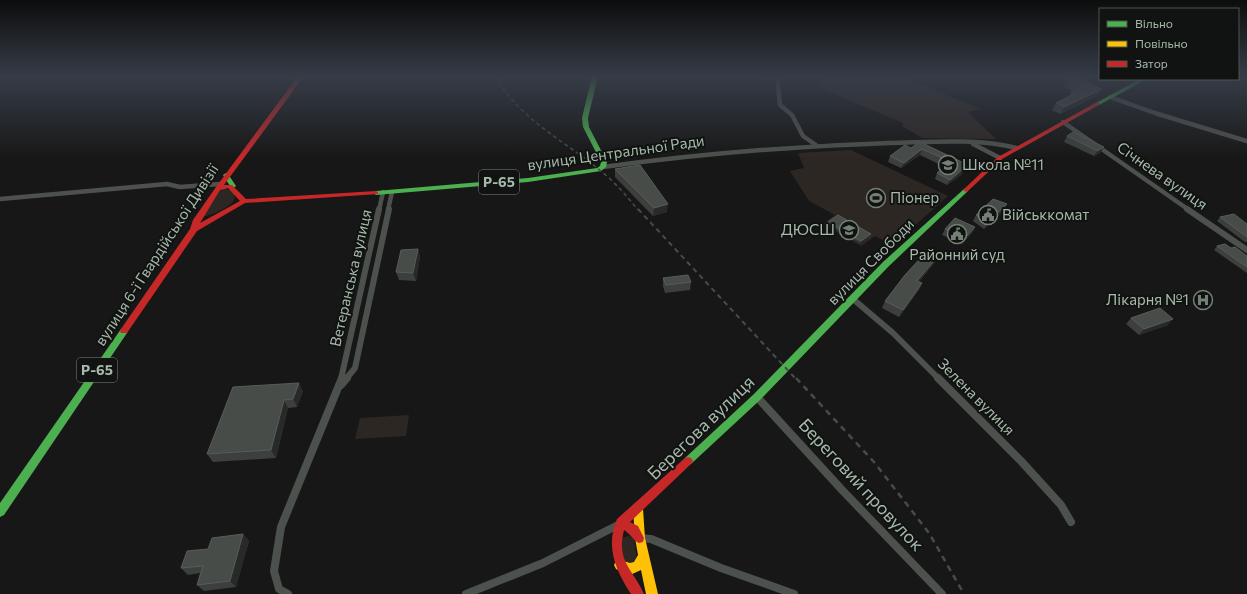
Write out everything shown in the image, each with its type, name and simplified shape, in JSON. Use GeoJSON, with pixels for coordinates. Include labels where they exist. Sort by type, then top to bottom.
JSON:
{"type":"FeatureCollection","features":[{"type":"Feature","properties":{"kind":"main road","name":"вулиця 6-ї Гвардійської Дивізії"},"geometry":{"type":"LineString","coordinates":[[0,512],[194,229],[198,218],[226,175],[280,104]]}},
{"type":"Feature","properties":{"kind":"main road"},"geometry":{"type":"LineString","coordinates":[[588,104],[585,118],[586,127],[604,162],[603,167]]}},
{"type":"Feature","properties":{"kind":"main road","name":"вулиця Свободи"},"geometry":{"type":"LineString","coordinates":[[784,369],[886,264],[1000,158],[1097,104]]}},
{"type":"Feature","properties":{"kind":"main road","name":"вулиця Центральної Ради"},"geometry":{"type":"LineString","coordinates":[[244,201],[392,192],[528,180],[591,173],[603,167]]}},
{"type":"Feature","properties":{"kind":"main road"},"geometry":{"type":"LineString","coordinates":[[226,175],[244,201]]}},
{"type":"Feature","properties":{"kind":"main road"},"geometry":{"type":"LineString","coordinates":[[219,186],[233,186]]}},
{"type":"Feature","properties":{"kind":"main road","name":"Р-65"},"geometry":{"type":"LineString","coordinates":[[194,229],[244,201]]}},
{"type":"Feature","properties":{"kind":"main road"},"geometry":{"type":"LineString","coordinates":[[198,218],[214,218]]}},
{"type":"Feature","properties":{"kind":"main road","name":"Берегова вулиця"},"geometry":{"type":"LineString","coordinates":[[622,524],[758,397],[784,369]]}},
{"type":"Feature","properties":{"kind":"main road"},"geometry":{"type":"LineString","coordinates":[[638,509],[643,557],[652,594]]}},
{"type":"Feature","properties":{"kind":"main road"},"geometry":{"type":"LineString","coordinates":[[638,594],[620,565],[615,549],[617,535],[622,524],[634,530],[640,538]]}},
{"type":"Feature","properties":{"kind":"main road"},"geometry":{"type":"LineString","coordinates":[[620,565],[630,569],[638,566],[643,557]]}},
{"type":"Feature","properties":{"kind":"street"},"geometry":{"type":"LineString","coordinates":[[780,104],[792,115],[803,136],[816,145]]}},
{"type":"Feature","properties":{"kind":"street"},"geometry":{"type":"LineString","coordinates":[[1129,104],[1247,141]]}},
{"type":"Feature","properties":{"kind":"street","name":"Січнева вулиця"},"geometry":{"type":"LineString","coordinates":[[1063,122],[1247,250]]}},
{"type":"Feature","properties":{"kind":"street","name":"вулиця Центральної Ради"},"geometry":{"type":"LineString","coordinates":[[968,142],[979,146],[1000,158]]}},
{"type":"Feature","properties":{"kind":"street","name":"вулиця Центральної Ради"},"geometry":{"type":"LineString","coordinates":[[603,167],[711,153],[816,145],[987,142],[1017,148]]}},
{"type":"Feature","properties":{"kind":"street"},"geometry":{"type":"LineString","coordinates":[[0,199],[167,184],[180,187],[219,186]]}},
{"type":"Feature","properties":{"kind":"street","name":"Ветеранська вулиця"},"geometry":{"type":"LineString","coordinates":[[340,385],[383,192]]}},
{"type":"Feature","properties":{"kind":"street","name":"Ветеранська вулиця"},"geometry":{"type":"LineString","coordinates":[[340,385],[355,368],[392,192]]}},
{"type":"Feature","properties":{"kind":"street","name":"Зелена вулиця"},"geometry":{"type":"LineString","coordinates":[[853,299],[865,311],[893,333],[1021,461],[1061,505],[1071,522]]}},
{"type":"Feature","properties":{"kind":"street"},"geometry":{"type":"LineString","coordinates":[[288,594],[279,589],[274,571],[281,527],[340,385]]}},
{"type":"Feature","properties":{"kind":"street","name":"Береговий провулок"},"geometry":{"type":"LineString","coordinates":[[758,397],[843,491],[942,594]]}},
{"type":"Feature","properties":{"kind":"street","name":"Берегова вулиця"},"geometry":{"type":"LineString","coordinates":[[466,594],[543,563],[622,524]]}},
{"type":"Feature","properties":{"kind":"street"},"geometry":{"type":"LineString","coordinates":[[640,538],[651,540],[721,568],[794,594]]}},
{"type":"Feature","properties":{"kind":"shaded area"},"geometry":{"type":"Polygon","coordinates":[[[857,104],[968,104],[981,109],[968,112],[996,139],[922,138],[902,126],[903,123],[857,104]]]}},
{"type":"Feature","properties":{"kind":"shaded area","name":"Піонер"},"geometry":{"type":"Polygon","coordinates":[[[851,150],[948,196],[893,245],[875,236],[861,246],[823,224],[835,215],[809,201],[790,171],[804,168],[798,153],[851,150]]]}},
{"type":"Feature","properties":{"kind":"shaded area"},"geometry":{"type":"Polygon","coordinates":[[[225,188],[233,192],[235,197],[233,201],[221,210],[202,217],[219,190],[225,188]]]}},
{"type":"Feature","properties":{"kind":"shaded area"},"geometry":{"type":"Polygon","coordinates":[[[409,415],[406,436],[355,439],[360,418],[409,415]]]}},
{"type":"Feature","properties":{"kind":"shaded area"},"geometry":{"type":"Polygon","coordinates":[[[629,536],[634,540],[637,559],[631,566],[622,560],[622,538],[629,536]]]}},
{"type":"Feature","properties":{"kind":"building"},"geometry":{"type":"Polygon","coordinates":[[[1057,104],[1071,104],[1064,107],[1057,104]]]}},
{"type":"Feature","properties":{"kind":"building"},"geometry":{"type":"Polygon","coordinates":[[[1073,132],[1104,147],[1097,151],[1067,136],[1073,132]]]}},
{"type":"Feature","properties":{"kind":"building"},"geometry":{"type":"Polygon","coordinates":[[[920,142],[966,164],[961,168],[963,169],[950,180],[937,173],[951,162],[922,149],[904,163],[890,156],[905,145],[911,148],[920,142]]]}},
{"type":"Feature","properties":{"kind":"building"},"geometry":{"type":"Polygon","coordinates":[[[640,165],[668,204],[654,208],[615,169],[640,165]]]}},
{"type":"Feature","properties":{"kind":"building"},"geometry":{"type":"Polygon","coordinates":[[[993,199],[1007,204],[987,223],[976,215],[993,199]]]}},
{"type":"Feature","properties":{"kind":"building"},"geometry":{"type":"Polygon","coordinates":[[[1234,214],[1247,224],[1247,237],[1220,217],[1234,214]]]}},
{"type":"Feature","properties":{"kind":"building","name":"ДЮСШ"},"geometry":{"type":"Polygon","coordinates":[[[838,215],[871,234],[861,241],[828,222],[838,215]]]}},
{"type":"Feature","properties":{"kind":"building"},"geometry":{"type":"Polygon","coordinates":[[[955,218],[975,227],[965,238],[945,229],[955,218]]]}},
{"type":"Feature","properties":{"kind":"building"},"geometry":{"type":"Polygon","coordinates":[[[1225,244],[1231,248],[1235,247],[1247,256],[1247,267],[1217,246],[1225,244]]]}},
{"type":"Feature","properties":{"kind":"building"},"geometry":{"type":"Polygon","coordinates":[[[418,249],[413,273],[396,272],[401,250],[418,249]]]}},
{"type":"Feature","properties":{"kind":"building"},"geometry":{"type":"Polygon","coordinates":[[[928,250],[939,255],[917,281],[922,283],[903,310],[885,301],[905,275],[928,250]]]}},
{"type":"Feature","properties":{"kind":"building"},"geometry":{"type":"Polygon","coordinates":[[[688,275],[691,282],[666,285],[663,278],[688,275]]]}},
{"type":"Feature","properties":{"kind":"building"},"geometry":{"type":"Polygon","coordinates":[[[1160,308],[1173,319],[1144,329],[1131,318],[1160,308]]]}},
{"type":"Feature","properties":{"kind":"building"},"geometry":{"type":"Polygon","coordinates":[[[299,383],[293,399],[284,400],[271,450],[207,454],[233,387],[299,383]]]}},
{"type":"Feature","properties":{"kind":"building"},"geometry":{"type":"Polygon","coordinates":[[[243,534],[230,581],[197,585],[203,566],[181,568],[187,551],[208,549],[212,538],[243,534]]]}},
{"type":"Feature","properties":{"kind":"railway"},"geometry":{"type":"LineString","coordinates":[[516,104],[548,132],[594,165],[609,178],[638,210]]}},
{"type":"Feature","properties":{"kind":"railway"},"geometry":{"type":"LineString","coordinates":[[638,209],[796,379]]}},
{"type":"Feature","properties":{"kind":"railway"},"geometry":{"type":"LineString","coordinates":[[796,378],[874,462],[929,533],[964,594]]}},
{"type":"Feature","properties":{"kind":"traffic: fast"},"geometry":{"type":"LineString","coordinates":[[376,193],[528,180],[599,170],[603,167],[604,162],[586,127],[585,118],[588,104]]}},
{"type":"Feature","properties":{"kind":"traffic: fast"},"geometry":{"type":"LineString","coordinates":[[226,175],[233,186]]}},
{"type":"Feature","properties":{"kind":"traffic: fast"},"geometry":{"type":"LineString","coordinates":[[688,461],[757,397],[886,264],[966,190]]}},
{"type":"Feature","properties":{"kind":"traffic: fast"},"geometry":{"type":"LineString","coordinates":[[0,512],[124,331]]}},
{"type":"Feature","properties":{"kind":"traffic: slow"},"geometry":{"type":"LineString","coordinates":[[638,509],[640,538],[652,594]]}},
{"type":"Feature","properties":{"kind":"traffic: slow"},"geometry":{"type":"LineString","coordinates":[[620,565],[630,569],[638,566],[643,557]]}},
{"type":"Feature","properties":{"kind":"traffic: jam"},"geometry":{"type":"LineString","coordinates":[[218,188],[280,104]]}},
{"type":"Feature","properties":{"kind":"traffic: jam"},"geometry":{"type":"LineString","coordinates":[[966,190],[1000,158],[1097,104]]}},
{"type":"Feature","properties":{"kind":"traffic: jam"},"geometry":{"type":"LineString","coordinates":[[124,331],[194,229],[197,220],[218,188],[230,186],[244,201]]}},
{"type":"Feature","properties":{"kind":"traffic: jam"},"geometry":{"type":"LineString","coordinates":[[194,229],[244,201],[376,193]]}},
{"type":"Feature","properties":{"kind":"traffic: jam"},"geometry":{"type":"LineString","coordinates":[[638,594],[619,561],[617,544],[621,523],[688,461]]}},
{"type":"Feature","properties":{"kind":"traffic: jam"},"geometry":{"type":"LineString","coordinates":[[621,523],[634,530],[639,538]]}},
{"type":"Feature","properties":{"kind":"place","name":"Школа №11"},"geometry":{"type":"Point","coordinates":[948,165]}},
{"type":"Feature","properties":{"kind":"place","name":"Піонер"},"geometry":{"type":"Point","coordinates":[876,198]}},
{"type":"Feature","properties":{"kind":"place","name":"Військкомат"},"geometry":{"type":"Point","coordinates":[988,215]}},
{"type":"Feature","properties":{"kind":"place","name":"ДЮСШ"},"geometry":{"type":"Point","coordinates":[849,230]}},
{"type":"Feature","properties":{"kind":"place","name":"Районний суд"},"geometry":{"type":"Point","coordinates":[957,234]}},
{"type":"Feature","properties":{"kind":"place","name":"Лікарня №1"},"geometry":{"type":"Point","coordinates":[1203,300]}}]}
